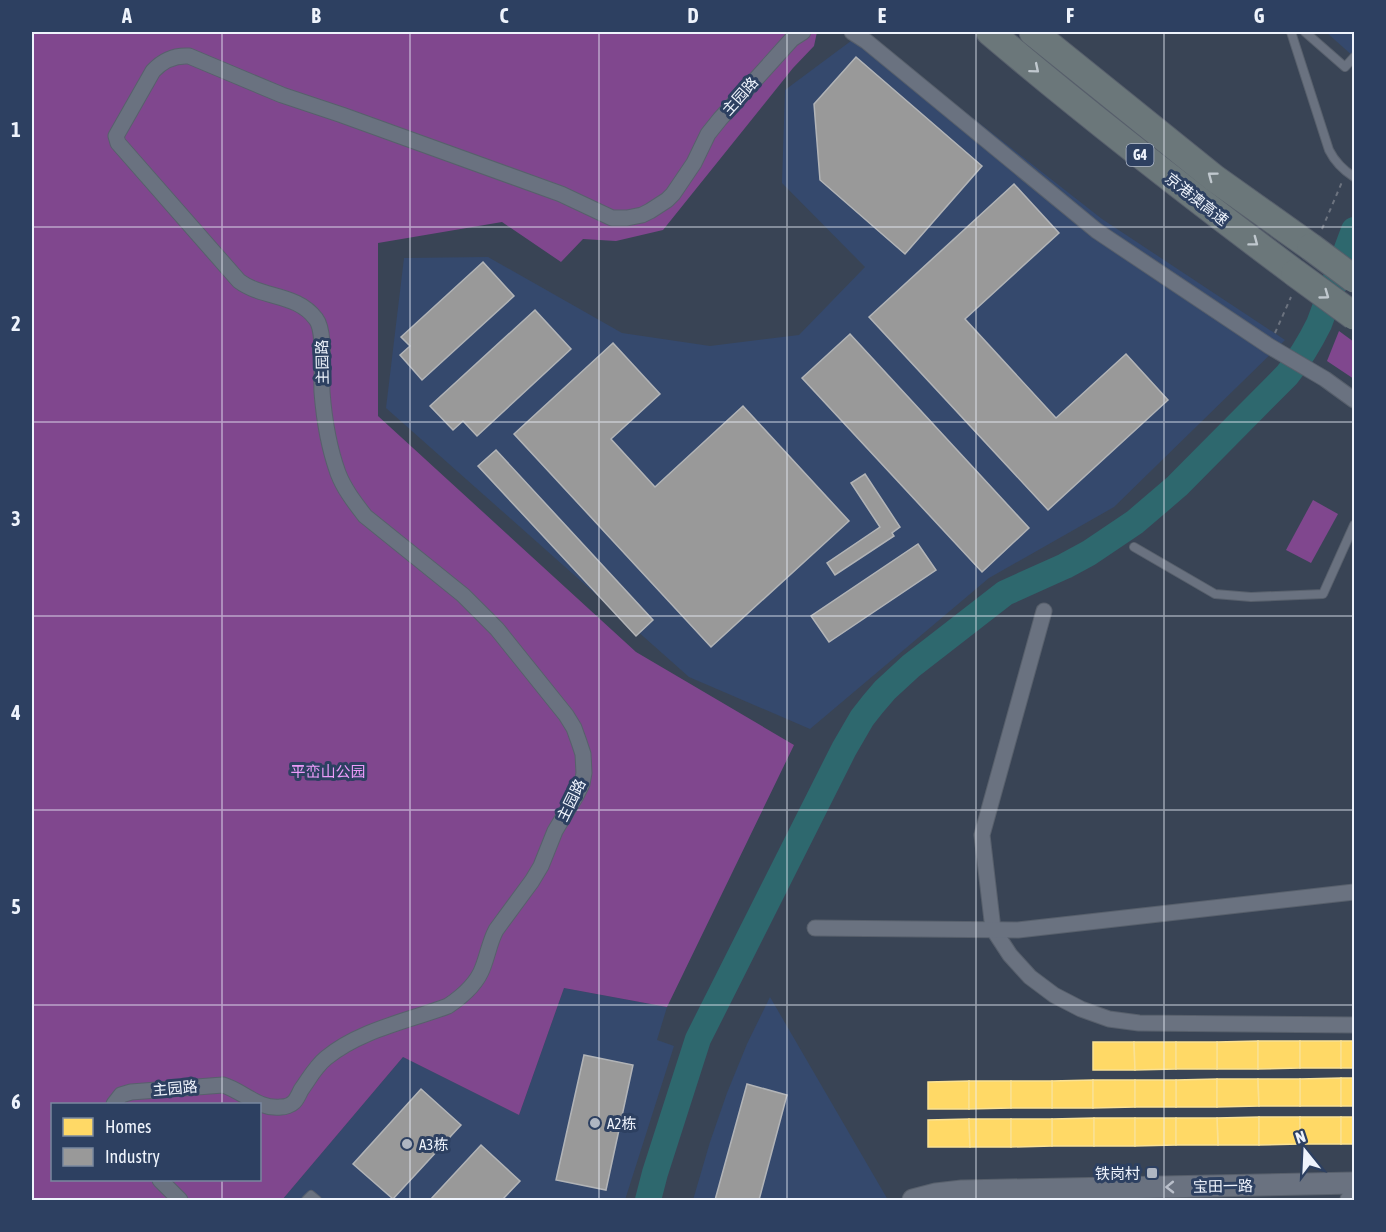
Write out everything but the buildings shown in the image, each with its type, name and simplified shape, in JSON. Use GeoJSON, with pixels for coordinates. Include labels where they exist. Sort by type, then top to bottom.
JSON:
{"type":"FeatureCollection","features":[{"type":"Feature","properties":{"kind":"highway","name":"京港澳高速"},"geometry":{"type":"LineString","coordinates":[[990,32],[1188,193],[1354,316]]}},
{"type":"Feature","properties":{"kind":"highway","name":"京港澳高速"},"geometry":{"type":"LineString","coordinates":[[1033,32],[1214,178],[1354,279]]}},
{"type":"Feature","properties":{"kind":"main road","name":"宝田一路"},"geometry":{"type":"LineString","coordinates":[[913,1200],[962,1191],[1354,1183]]}},
{"type":"Feature","properties":{"kind":"street"},"geometry":{"type":"LineString","coordinates":[[852,32],[866,41],[1097,231],[1269,346],[1333,384],[1354,400]]}},
{"type":"Feature","properties":{"kind":"street","name":"主园路"},"geometry":{"type":"LineString","coordinates":[[261,1104],[273,1108],[285,1107],[294,1102],[312,1073],[334,1051],[371,1033],[448,1006],[458,1000],[477,980],[496,930],[541,866],[555,831],[582,784],[583,754],[574,728],[566,715],[485,617],[463,595],[365,516],[351,497],[338,473],[325,419],[322,339],[321,328],[317,320],[305,307],[296,302],[256,291],[239,281],[118,143],[116,136],[158,65],[173,57],[189,56],[282,94],[561,194],[612,218],[627,219],[650,211],[673,194],[694,164],[708,134],[795,34]]}},
{"type":"Feature","properties":{"kind":"street"},"geometry":{"type":"LineString","coordinates":[[1044,611],[982,835],[993,929],[1010,955],[1030,977],[1054,995],[1081,1009],[1109,1019],[1139,1023],[1354,1025]]}},
{"type":"Feature","properties":{"kind":"street"},"geometry":{"type":"LineString","coordinates":[[815,928],[1018,930],[1354,892]]}},
{"type":"Feature","properties":{"kind":"street","name":"主园路"},"geometry":{"type":"LineString","coordinates":[[115,1103],[121,1095],[131,1092],[223,1084],[260,1103]]}},
{"type":"Feature","properties":{"kind":"street"},"geometry":{"type":"LineString","coordinates":[[162,1181],[180,1200]]}},
{"type":"Feature","properties":{"kind":"lane"},"geometry":{"type":"LineString","coordinates":[[1291,32],[1329,150],[1335,160],[1354,177]]}},
{"type":"Feature","properties":{"kind":"lane"},"geometry":{"type":"LineString","coordinates":[[1305,32],[1345,67],[1354,57]]}},
{"type":"Feature","properties":{"kind":"lane"},"geometry":{"type":"LineString","coordinates":[[1134,547],[1215,594],[1251,597],[1323,594],[1354,525]]}},
{"type":"Feature","properties":{"kind":"lane"},"geometry":{"type":"LineString","coordinates":[[306,1200],[311,1195],[317,1200]]}},
{"type":"Feature","properties":{"kind":"shaded area"},"geometry":{"type":"Polygon","coordinates":[[[863,32],[1102,219],[1285,340],[1114,507],[989,578],[810,729],[689,677],[386,408],[404,258],[488,257],[622,333],[710,346],[799,335],[865,267],[782,183],[785,90],[863,32]]]}},
{"type":"Feature","properties":{"kind":"shaded area"},"geometry":{"type":"Polygon","coordinates":[[[1326,32],[1354,32],[1354,57],[1326,32]]]}},
{"type":"Feature","properties":{"kind":"shaded area"},"geometry":{"type":"Polygon","coordinates":[[[564,988],[667,1007],[657,1040],[674,1046],[625,1200],[282,1200],[403,1057],[519,1115],[564,988]]]}},
{"type":"Feature","properties":{"kind":"shaded area"},"geometry":{"type":"Polygon","coordinates":[[[770,997],[888,1200],[693,1200],[727,1093],[770,997]]]}},
{"type":"Feature","properties":{"kind":"green space","name":"平峦山公园"},"geometry":{"type":"Polygon","coordinates":[[[32,32],[817,32],[814,46],[793,68],[663,230],[616,241],[583,239],[561,262],[502,222],[378,243],[378,416],[636,652],[794,745],[667,1007],[564,988],[519,1115],[403,1057],[282,1200],[32,1200],[32,32]]]}},
{"type":"Feature","properties":{"kind":"green space"},"geometry":{"type":"Polygon","coordinates":[[[1339,331],[1354,342],[1354,379],[1327,361],[1339,331]]]}},
{"type":"Feature","properties":{"kind":"green space"},"geometry":{"type":"Polygon","coordinates":[[[1313,500],[1338,514],[1311,563],[1286,550],[1313,500]]]}},
{"type":"Feature","properties":{"kind":"waterway"},"geometry":{"type":"LineString","coordinates":[[648,1200],[698,1039],[844,749],[862,718],[885,690],[911,666],[1005,593],[1089,553],[1135,522],[1177,486],[1287,375],[1296,363],[1319,324],[1354,230]]}},
{"type":"Feature","properties":{"kind":"place","name":"A2栋"},"geometry":{"type":"Point","coordinates":[595,1123]}},
{"type":"Feature","properties":{"kind":"place","name":"A3栋"},"geometry":{"type":"Point","coordinates":[407,1144]}},
{"type":"Feature","properties":{"kind":"place","name":"铁岗村"},"geometry":{"type":"Point","coordinates":[1152,1173]}}]}
